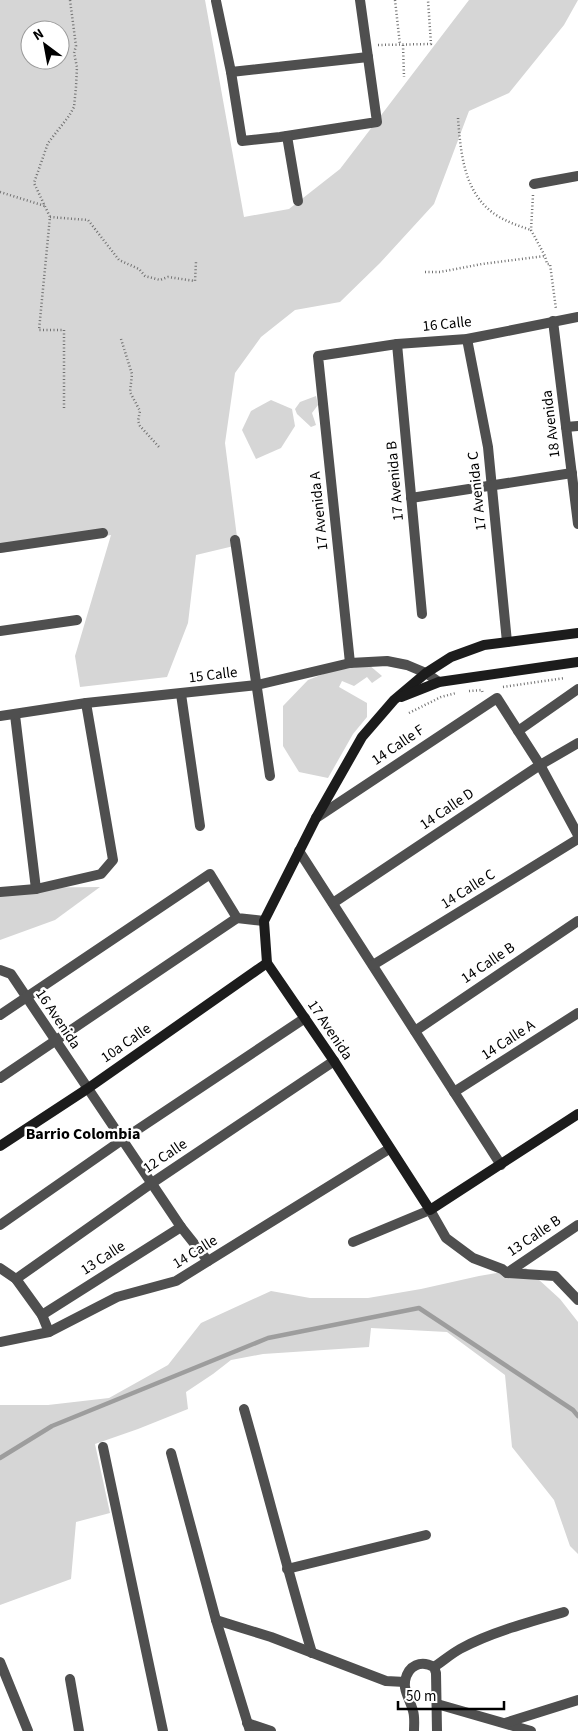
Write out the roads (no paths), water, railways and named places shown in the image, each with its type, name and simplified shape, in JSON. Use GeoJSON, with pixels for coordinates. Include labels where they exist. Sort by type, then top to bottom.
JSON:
{"type":"FeatureCollection","features":[{"type":"Feature","properties":{"kind":"street"},"geometry":{"type":"LineString","coordinates":[[222,0],[216,0],[231,72],[242,141],[377,122],[360,0]]}},
{"type":"Feature","properties":{"kind":"street"},"geometry":{"type":"LineString","coordinates":[[231,72],[368,57]]}},
{"type":"Feature","properties":{"kind":"street"},"geometry":{"type":"LineString","coordinates":[[286,136],[298,201]]}},
{"type":"Feature","properties":{"kind":"street"},"geometry":{"type":"LineString","coordinates":[[534,184],[578,176]]}},
{"type":"Feature","properties":{"kind":"street","name":"16 Calle"},"geometry":{"type":"LineString","coordinates":[[318,356],[397,344],[467,339],[555,320],[578,317]]}},
{"type":"Feature","properties":{"kind":"street","name":"18 Avenida"},"geometry":{"type":"LineString","coordinates":[[555,320],[578,524]]}},
{"type":"Feature","properties":{"kind":"street","name":"17 Avenida C"},"geometry":{"type":"LineString","coordinates":[[467,339],[488,447],[507,642]]}},
{"type":"Feature","properties":{"kind":"street","name":"17 Avenida B"},"geometry":{"type":"LineString","coordinates":[[397,344],[422,614]]}},
{"type":"Feature","properties":{"kind":"street","name":"17 Avenida A"},"geometry":{"type":"LineString","coordinates":[[318,356],[350,663]]}},
{"type":"Feature","properties":{"kind":"street"},"geometry":{"type":"LineString","coordinates":[[566,427],[578,426]]}},
{"type":"Feature","properties":{"kind":"street"},"geometry":{"type":"LineString","coordinates":[[411,498],[572,473]]}},
{"type":"Feature","properties":{"kind":"street"},"geometry":{"type":"LineString","coordinates":[[0,548],[103,532]]}},
{"type":"Feature","properties":{"kind":"street"},"geometry":{"type":"LineString","coordinates":[[235,540],[270,776]]}},
{"type":"Feature","properties":{"kind":"street"},"geometry":{"type":"LineString","coordinates":[[0,631],[77,620]]}},
{"type":"Feature","properties":{"kind":"street"},"geometry":{"type":"LineString","coordinates":[[0,1078],[237,918],[264,921],[316,818],[362,737],[394,700],[426,673],[451,658],[484,645],[578,633]]}},
{"type":"Feature","properties":{"kind":"street","name":"15 Calle"},"geometry":{"type":"LineString","coordinates":[[0,716],[86,703],[257,685],[350,663],[387,660],[407,665],[426,673],[439,682]]}},
{"type":"Feature","properties":{"kind":"street"},"geometry":{"type":"LineString","coordinates":[[394,700],[439,682],[578,662]]}},
{"type":"Feature","properties":{"kind":"street"},"geometry":{"type":"LineString","coordinates":[[578,689],[518,731],[540,765],[578,837]]}},
{"type":"Feature","properties":{"kind":"street"},"geometry":{"type":"LineString","coordinates":[[181,694],[200,826]]}},
{"type":"Feature","properties":{"kind":"street","name":"14 Calle F"},"geometry":{"type":"LineString","coordinates":[[316,818],[496,698],[518,731]]}},
{"type":"Feature","properties":{"kind":"street"},"geometry":{"type":"LineString","coordinates":[[0,892],[36,888],[101,874],[113,860],[86,703]]}},
{"type":"Feature","properties":{"kind":"street"},"geometry":{"type":"LineString","coordinates":[[15,715],[36,888]]}},
{"type":"Feature","properties":{"kind":"street","name":"14 Calle D"},"geometry":{"type":"LineString","coordinates":[[333,903],[540,765],[578,743]]}},
{"type":"Feature","properties":{"kind":"street","name":"14 Calle C"},"geometry":{"type":"LineString","coordinates":[[373,965],[578,837]]}},
{"type":"Feature","properties":{"kind":"street"},"geometry":{"type":"LineString","coordinates":[[299,851],[501,1165]]}},
{"type":"Feature","properties":{"kind":"street"},"geometry":{"type":"LineString","coordinates":[[0,1014],[210,874],[237,918]]}},
{"type":"Feature","properties":{"kind":"street","name":"17 Avenida"},"geometry":{"type":"LineString","coordinates":[[264,921],[267,963],[334,1061],[446,1238],[473,1258],[502,1269],[507,1273],[554,1276],[578,1300]]}},
{"type":"Feature","properties":{"kind":"street","name":"14 Calle B"},"geometry":{"type":"LineString","coordinates":[[415,1031],[578,922]]}},
{"type":"Feature","properties":{"kind":"street","name":"10a Calle"},"geometry":{"type":"LineString","coordinates":[[0,1146],[87,1089],[267,963]]}},
{"type":"Feature","properties":{"kind":"street","name":"16 Avenida"},"geometry":{"type":"LineString","coordinates":[[0,970],[11,974],[181,1226],[208,1261]]}},
{"type":"Feature","properties":{"kind":"street","name":"14 Calle A"},"geometry":{"type":"LineString","coordinates":[[454,1092],[578,1013]]}},
{"type":"Feature","properties":{"kind":"street"},"geometry":{"type":"LineString","coordinates":[[0,1225],[122,1140],[304,1018]]}},
{"type":"Feature","properties":{"kind":"street","name":"12 Calle"},"geometry":{"type":"LineString","coordinates":[[16,1279],[152,1183],[334,1061]]}},
{"type":"Feature","properties":{"kind":"street"},"geometry":{"type":"LineString","coordinates":[[353,1242],[430,1210],[578,1114]]}},
{"type":"Feature","properties":{"kind":"street","name":"14 Calle"},"geometry":{"type":"LineString","coordinates":[[0,1342],[49,1332],[117,1297],[176,1282],[390,1149]]}},
{"type":"Feature","properties":{"kind":"street","name":"13 Calle B"},"geometry":{"type":"LineString","coordinates":[[507,1273],[578,1224]]}},
{"type":"Feature","properties":{"kind":"street","name":"13 Calle"},"geometry":{"type":"LineString","coordinates":[[42,1316],[181,1226]]}},
{"type":"Feature","properties":{"kind":"street"},"geometry":{"type":"LineString","coordinates":[[0,1268],[16,1279],[42,1316],[49,1332]]}},
{"type":"Feature","properties":{"kind":"street"},"geometry":{"type":"LineString","coordinates":[[244,1409],[287,1569],[312,1653]]}},
{"type":"Feature","properties":{"kind":"street"},"geometry":{"type":"LineString","coordinates":[[103,1447],[163,1731]]}},
{"type":"Feature","properties":{"kind":"street"},"geometry":{"type":"LineString","coordinates":[[171,1453],[216,1620],[248,1727],[271,1731]]}},
{"type":"Feature","properties":{"kind":"street"},"geometry":{"type":"LineString","coordinates":[[287,1569],[426,1535]]}},
{"type":"Feature","properties":{"kind":"street"},"geometry":{"type":"LineString","coordinates":[[434,1667],[460,1649],[506,1630],[564,1612]]}},
{"type":"Feature","properties":{"kind":"street"},"geometry":{"type":"LineString","coordinates":[[216,1620],[271,1637],[386,1681],[404,1682]]}},
{"type":"Feature","properties":{"kind":"street"},"geometry":{"type":"LineString","coordinates":[[0,1662],[28,1731]]}},
{"type":"Feature","properties":{"kind":"street"},"geometry":{"type":"LineString","coordinates":[[414,1731],[414,1713],[404,1682],[414,1664],[422,1662],[434,1667]]}},
{"type":"Feature","properties":{"kind":"street"},"geometry":{"type":"LineString","coordinates":[[434,1667],[437,1680],[437,1731]]}},
{"type":"Feature","properties":{"kind":"street"},"geometry":{"type":"LineString","coordinates":[[70,1679],[79,1731]]}},
{"type":"Feature","properties":{"kind":"street"},"geometry":{"type":"LineString","coordinates":[[505,1723],[578,1700]]}},
{"type":"Feature","properties":{"kind":"street"},"geometry":{"type":"LineString","coordinates":[[437,1704],[531,1731]]}},
{"type":"Feature","properties":{"kind":"waterway"},"geometry":{"type":"LineString","coordinates":[[0,1458],[52,1426],[268,1338],[419,1308],[573,1410],[578,1416]]}},
{"type":"Feature","properties":{"kind":"district","name":"Barrio Colombia"},"geometry":{"type":"Point","coordinates":[83,1134]}}]}
